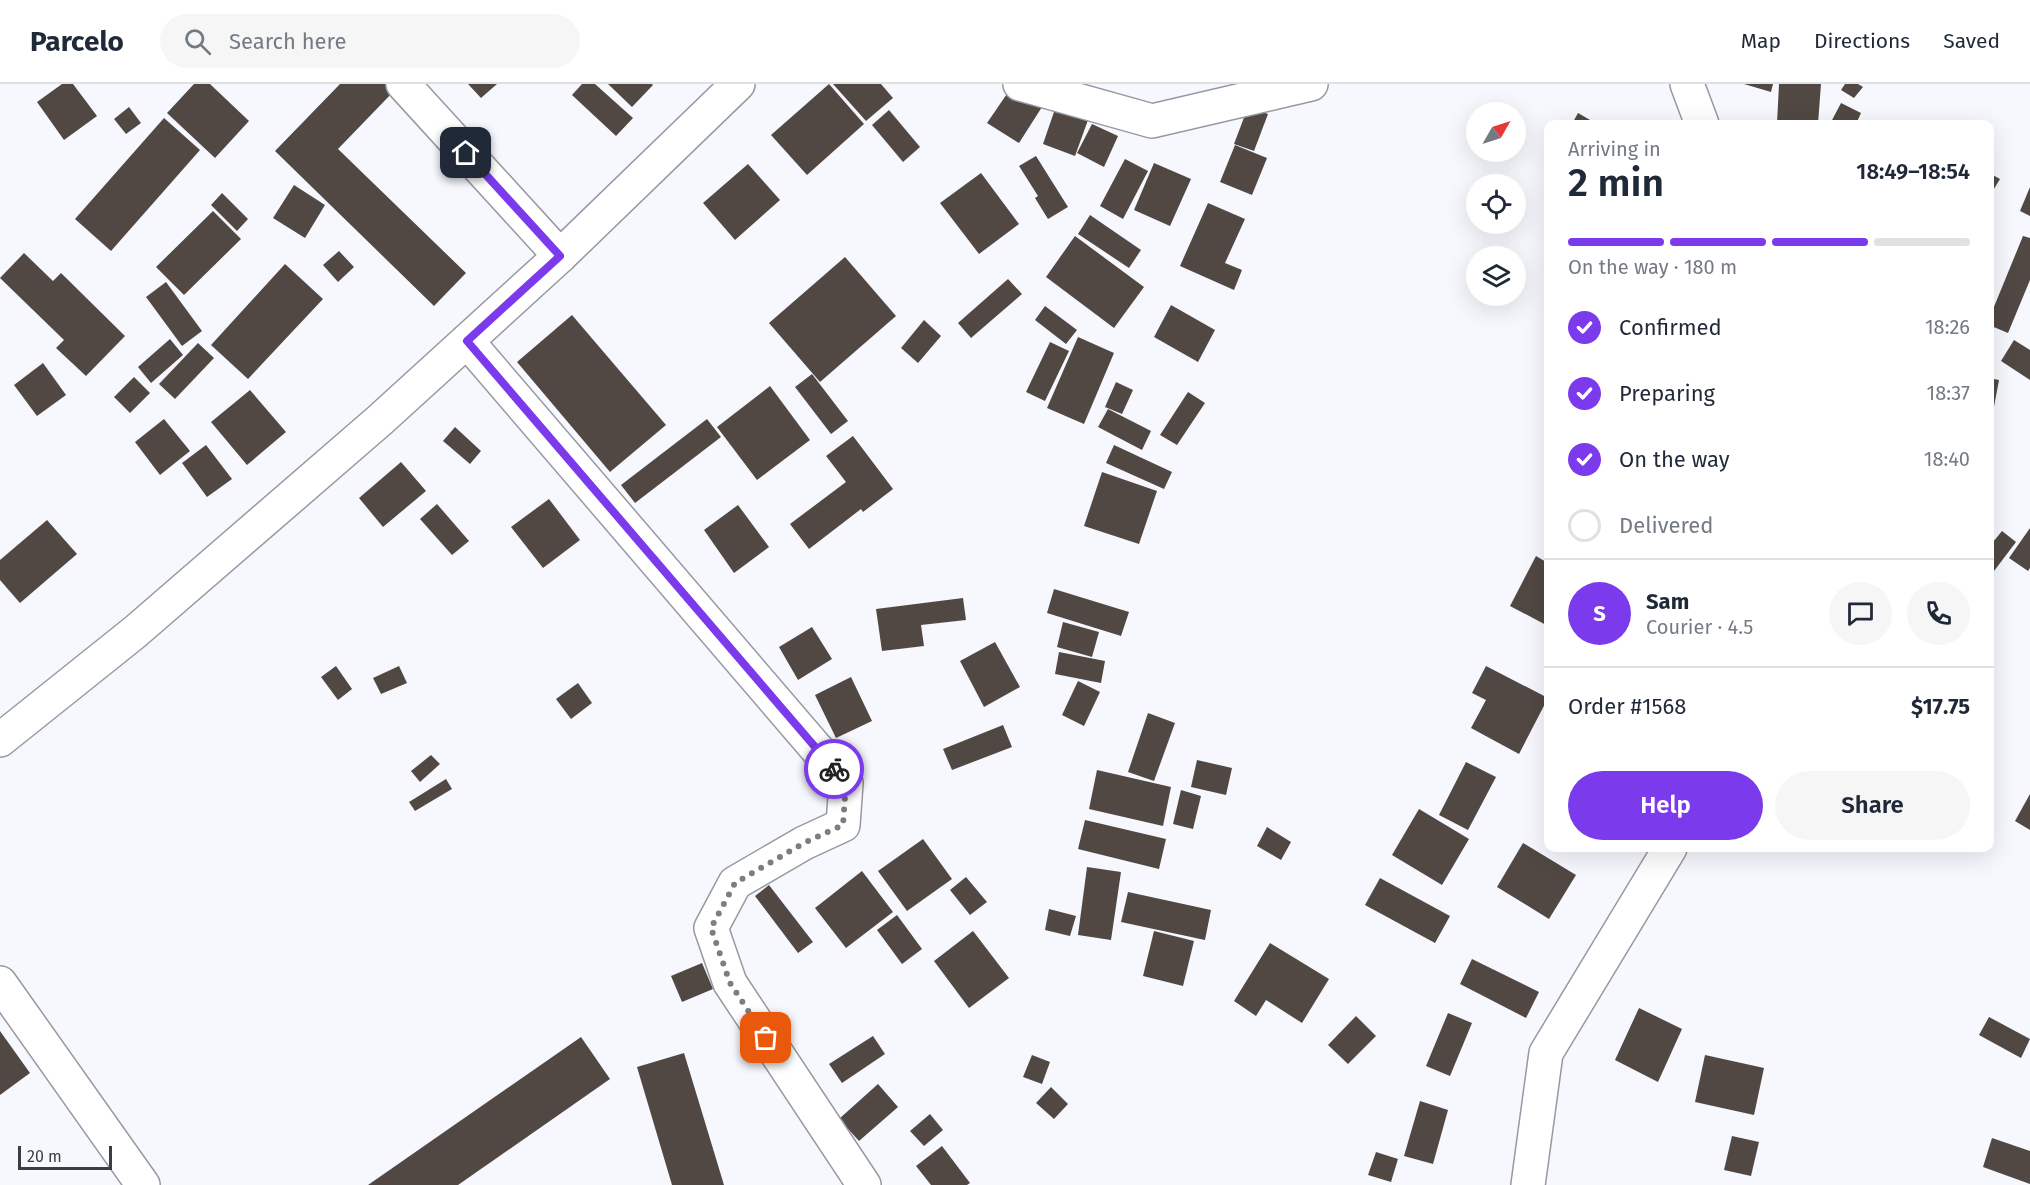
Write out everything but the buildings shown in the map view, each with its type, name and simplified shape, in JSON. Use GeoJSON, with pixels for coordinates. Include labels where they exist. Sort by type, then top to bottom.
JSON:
{"type":"FeatureCollection","features":[{"type":"Feature","properties":{"kind":"street"},"geometry":{"type":"LineString","coordinates":[[402,84],[560,256]]}},
{"type":"Feature","properties":{"kind":"street"},"geometry":{"type":"LineString","coordinates":[[0,740],[135,632],[372,428],[560,256],[738,84]]}},
{"type":"Feature","properties":{"kind":"street"},"geometry":{"type":"LineString","coordinates":[[1020,84],[1152,121],[1311,84]]}},
{"type":"Feature","properties":{"kind":"street"},"geometry":{"type":"LineString","coordinates":[[1687,84],[1700,120]]}},
{"type":"Feature","properties":{"kind":"street"},"geometry":{"type":"LineString","coordinates":[[467,341],[846,783],[843,825],[804,843],[735,883],[711,928],[730,983],[864,1185]]}},
{"type":"Feature","properties":{"kind":"street"},"geometry":{"type":"LineString","coordinates":[[1528,1185],[1546,1053],[1668,852]]}},
{"type":"Feature","properties":{"kind":"street"},"geometry":{"type":"LineString","coordinates":[[0,983],[143,1185]]}},
{"type":"Feature","properties":{"kind":"way so far"},"geometry":{"type":"LineString","coordinates":[[766,1038],[730,983],[711,928],[735,883],[804,843],[843,825],[846,783],[834,769]]}},
{"type":"Feature","properties":{"kind":"route"},"geometry":{"type":"LineString","coordinates":[[466,153],[560,256],[467,341],[834,769]]}}]}
